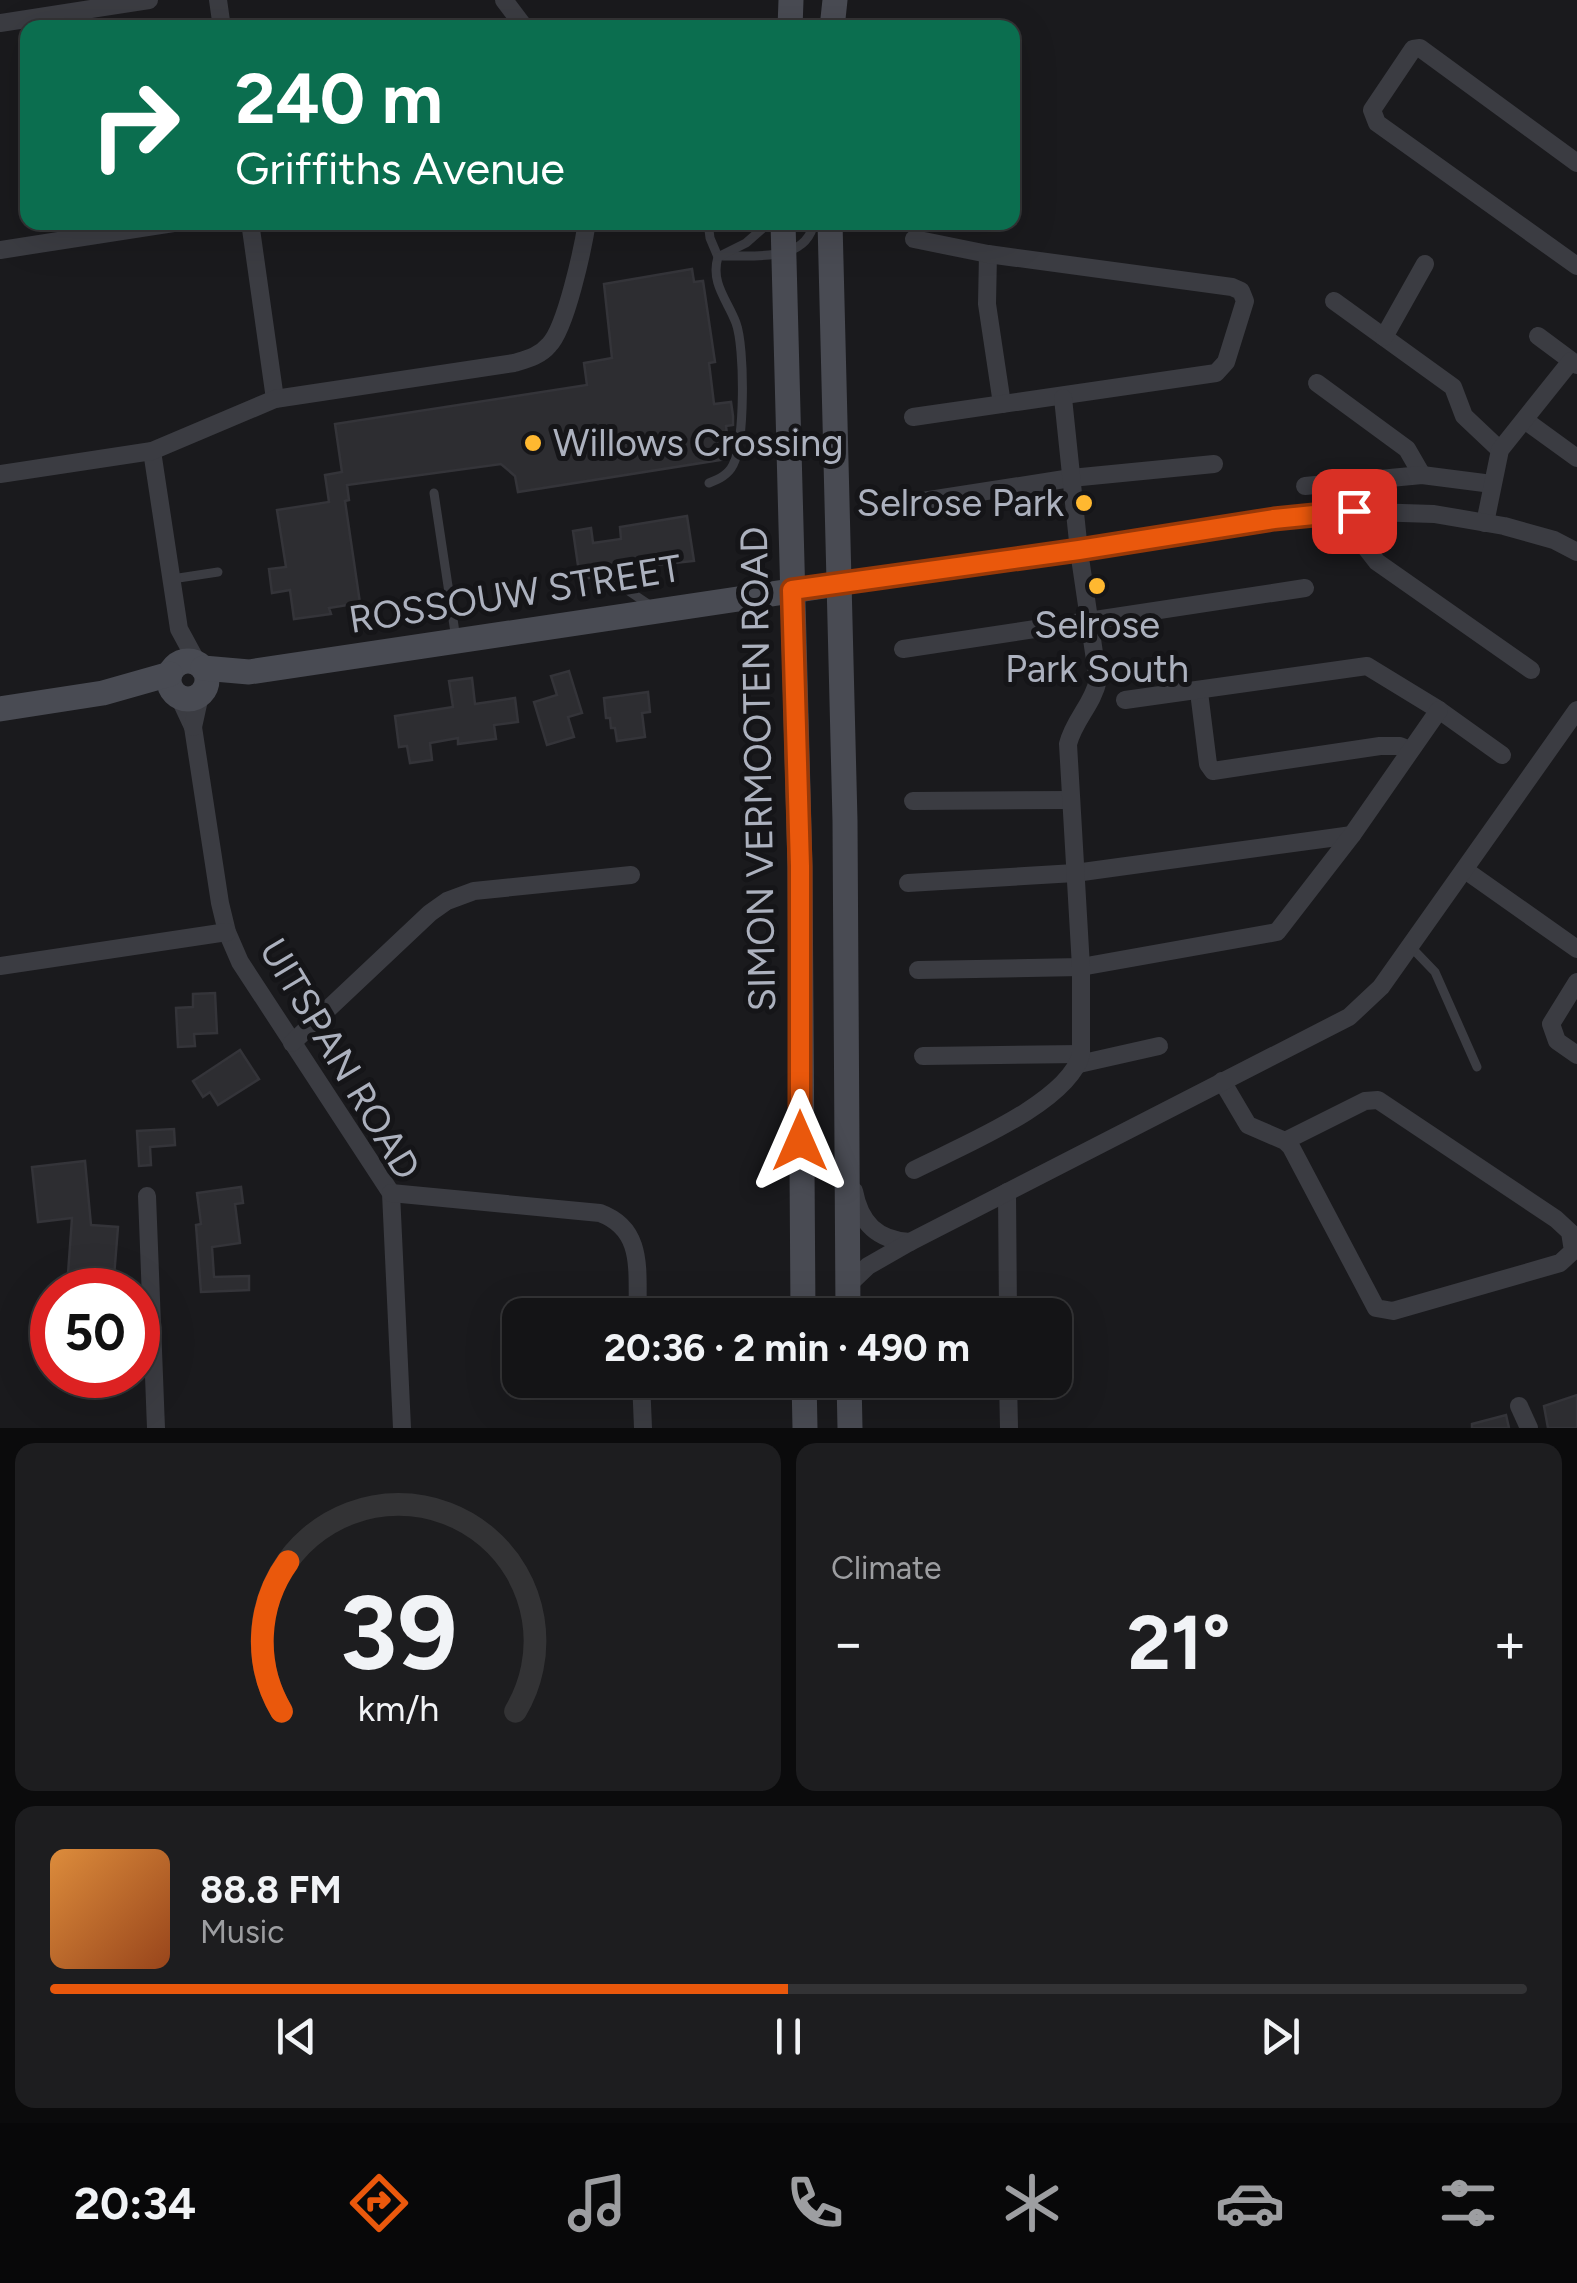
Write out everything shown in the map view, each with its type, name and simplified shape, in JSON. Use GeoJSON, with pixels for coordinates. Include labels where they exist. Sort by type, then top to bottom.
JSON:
{"type":"FeatureCollection","features":[{"type":"Feature","properties":{"kind":"main road","name":"SIMON VERMOOTEN ROAD"},"geometry":{"type":"LineString","coordinates":[[783,230],[800,866],[803,1298]]}},
{"type":"Feature","properties":{"kind":"main road"},"geometry":{"type":"LineString","coordinates":[[830,230],[845,821],[848,1298]]}},
{"type":"Feature","properties":{"kind":"main road","name":"ROSSOUW STREET"},"geometry":{"type":"LineString","coordinates":[[0,709],[838,584]]}},
{"type":"Feature","properties":{"kind":"main road"},"geometry":{"type":"LineString","coordinates":[[804,1398],[805,1428]]}},
{"type":"Feature","properties":{"kind":"main road"},"geometry":{"type":"LineString","coordinates":[[849,1398],[850,1428]]}},
{"type":"Feature","properties":{"kind":"street"},"geometry":{"type":"LineString","coordinates":[[0,22],[149,0]]}},
{"type":"Feature","properties":{"kind":"street"},"geometry":{"type":"LineString","coordinates":[[504,0],[520,20]]}},
{"type":"Feature","properties":{"kind":"street"},"geometry":{"type":"LineString","coordinates":[[1577,163],[1420,48],[1413,49],[1372,110],[1377,123],[1577,266]]}},
{"type":"Feature","properties":{"kind":"street"},"geometry":{"type":"LineString","coordinates":[[0,250],[129,230]]}},
{"type":"Feature","properties":{"kind":"street"},"geometry":{"type":"LineString","coordinates":[[251,230],[274,399]]}},
{"type":"Feature","properties":{"kind":"street"},"geometry":{"type":"LineString","coordinates":[[0,474],[152,451],[274,399],[535,356],[550,345],[560,328],[585,230]]}},
{"type":"Feature","properties":{"kind":"street"},"geometry":{"type":"LineString","coordinates":[[913,417],[1216,373],[1226,362],[1244,296],[1232,287],[988,254],[914,240]]}},
{"type":"Feature","properties":{"kind":"street"},"geometry":{"type":"LineString","coordinates":[[988,254],[987,304],[1002,404]]}},
{"type":"Feature","properties":{"kind":"street"},"geometry":{"type":"LineString","coordinates":[[1384,336],[1425,264]]}},
{"type":"Feature","properties":{"kind":"street"},"geometry":{"type":"LineString","coordinates":[[1334,301],[1452,387],[1458,393],[1464,416],[1500,450]]}},
{"type":"Feature","properties":{"kind":"street"},"geometry":{"type":"LineString","coordinates":[[1485,523],[1500,450],[1574,363],[1538,336]]}},
{"type":"Feature","properties":{"kind":"street"},"geometry":{"type":"LineString","coordinates":[[1317,383],[1407,448],[1422,475]]}},
{"type":"Feature","properties":{"kind":"street"},"geometry":{"type":"LineString","coordinates":[[914,1170],[1046,1101],[1080,1059],[1081,967],[1068,744],[1072,729],[1095,696],[1098,680],[1063,398]]}},
{"type":"Feature","properties":{"kind":"street"},"geometry":{"type":"LineString","coordinates":[[1526,421],[1577,458]]}},
{"type":"Feature","properties":{"kind":"street","name":"UITSPAN ROAD"},"geometry":{"type":"LineString","coordinates":[[152,451],[227,932],[240,962],[392,1193],[402,1428]]}},
{"type":"Feature","properties":{"kind":"street"},"geometry":{"type":"LineString","coordinates":[[910,503],[1071,478],[1214,464]]}},
{"type":"Feature","properties":{"kind":"street"},"geometry":{"type":"LineString","coordinates":[[1305,486],[1422,475],[1492,484]]}},
{"type":"Feature","properties":{"kind":"street"},"geometry":{"type":"LineString","coordinates":[[838,584],[1274,519],[1354,511],[1434,514],[1485,523],[1554,540],[1577,552]]}},
{"type":"Feature","properties":{"kind":"street"},"geometry":{"type":"LineString","coordinates":[[1354,511],[1363,544],[1377,562],[1531,670]]}},
{"type":"Feature","properties":{"kind":"street"},"geometry":{"type":"LineString","coordinates":[[903,649],[1304,588]]}},
{"type":"Feature","properties":{"kind":"street"},"geometry":{"type":"LineString","coordinates":[[1124,700],[1368,666],[1502,755]]}},
{"type":"Feature","properties":{"kind":"street"},"geometry":{"type":"LineString","coordinates":[[1199,692],[1208,764],[1213,772],[1380,746],[1410,750]]}},
{"type":"Feature","properties":{"kind":"street"},"geometry":{"type":"LineString","coordinates":[[918,970],[1081,967],[1277,932],[1352,835],[1439,710]]}},
{"type":"Feature","properties":{"kind":"street"},"geometry":{"type":"LineString","coordinates":[[848,1285],[868,1266],[910,1242],[1350,1017],[1369,1000],[1410,946],[1574,720]]}},
{"type":"Feature","properties":{"kind":"street"},"geometry":{"type":"LineString","coordinates":[[913,800],[1071,800]]}},
{"type":"Feature","properties":{"kind":"street"},"geometry":{"type":"LineString","coordinates":[[908,883],[1076,873],[1352,835]]}},
{"type":"Feature","properties":{"kind":"street"},"geometry":{"type":"LineString","coordinates":[[1465,870],[1577,949]]}},
{"type":"Feature","properties":{"kind":"street"},"geometry":{"type":"LineString","coordinates":[[292,1043],[430,913],[461,894],[631,874]]}},
{"type":"Feature","properties":{"kind":"street"},"geometry":{"type":"LineString","coordinates":[[0,966],[227,932]]}},
{"type":"Feature","properties":{"kind":"street"},"geometry":{"type":"LineString","coordinates":[[1577,982],[1551,1024],[1557,1041],[1577,1055]]}},
{"type":"Feature","properties":{"kind":"street"},"geometry":{"type":"LineString","coordinates":[[923,1056],[1080,1059],[1159,1046]]}},
{"type":"Feature","properties":{"kind":"street"},"geometry":{"type":"LineString","coordinates":[[1222,1081],[1248,1125],[1285,1140],[1371,1302],[1384,1311],[1560,1263],[1572,1251],[1570,1232],[1556,1219],[1378,1100],[1365,1102],[1285,1140]]}},
{"type":"Feature","properties":{"kind":"street"},"geometry":{"type":"LineString","coordinates":[[846,1142],[857,1204],[869,1227],[888,1238],[910,1242]]}},
{"type":"Feature","properties":{"kind":"street"},"geometry":{"type":"LineString","coordinates":[[1006,1192],[1008,1298]]}},
{"type":"Feature","properties":{"kind":"street"},"geometry":{"type":"LineString","coordinates":[[392,1193],[600,1213],[615,1219],[631,1237],[635,1250],[637,1298]]}},
{"type":"Feature","properties":{"kind":"street"},"geometry":{"type":"LineString","coordinates":[[147,1196],[156,1428]]}},
{"type":"Feature","properties":{"kind":"street"},"geometry":{"type":"LineString","coordinates":[[642,1398],[643,1428]]}},
{"type":"Feature","properties":{"kind":"street"},"geometry":{"type":"LineString","coordinates":[[1008,1398],[1009,1428]]}},
{"type":"Feature","properties":{"kind":"street"},"geometry":{"type":"LineString","coordinates":[[1519,1406],[1529,1428]]}},
{"type":"Feature","properties":{"kind":"lane"},"geometry":{"type":"LineString","coordinates":[[709,230],[719,257]]}},
{"type":"Feature","properties":{"kind":"lane"},"geometry":{"type":"LineString","coordinates":[[709,483],[731,470],[738,456],[742,409],[738,328],[718,290],[715,262],[761,230]]}},
{"type":"Feature","properties":{"kind":"lane"},"geometry":{"type":"LineString","coordinates":[[719,257],[782,254],[801,246],[812,230]]}},
{"type":"Feature","properties":{"kind":"lane"},"geometry":{"type":"LineString","coordinates":[[434,493],[456,641]]}},
{"type":"Feature","properties":{"kind":"lane"},"geometry":{"type":"LineString","coordinates":[[171,580],[218,572]]}},
{"type":"Feature","properties":{"kind":"lane"},"geometry":{"type":"LineString","coordinates":[[608,578],[657,611]]}},
{"type":"Feature","properties":{"kind":"lane"},"geometry":{"type":"LineString","coordinates":[[1410,946],[1436,972],[1477,1067]]}},
{"type":"Feature","properties":{"kind":"building","name":"Willows Crossing"},"geometry":{"type":"Polygon","coordinates":[[[692,269],[694,282],[703,281],[715,362],[709,363],[714,404],[731,402],[733,425],[726,426],[726,459],[518,492],[515,476],[501,464],[347,485],[349,500],[345,501],[360,603],[329,608],[331,614],[294,619],[290,590],[272,593],[269,569],[286,567],[277,510],[329,502],[325,475],[342,472],[335,424],[587,385],[584,363],[612,358],[604,284],[692,269]]]}},
{"type":"Feature","properties":{"kind":"building"},"geometry":{"type":"Polygon","coordinates":[[[687,516],[694,561],[625,568],[625,562],[596,566],[598,577],[580,579],[573,531],[591,528],[593,543],[621,539],[620,527],[687,516]]]}},
{"type":"Feature","properties":{"kind":"building"},"geometry":{"type":"Polygon","coordinates":[[[569,671],[582,713],[568,717],[574,737],[547,745],[534,702],[557,695],[551,676],[569,671]]]}},
{"type":"Feature","properties":{"kind":"building"},"geometry":{"type":"Polygon","coordinates":[[[472,678],[475,704],[515,698],[518,722],[494,725],[496,739],[458,744],[458,738],[430,743],[432,760],[410,763],[407,746],[399,747],[395,716],[453,707],[449,681],[472,678]]]}},
{"type":"Feature","properties":{"kind":"building"},"geometry":{"type":"Polygon","coordinates":[[[648,692],[650,712],[642,713],[645,737],[617,741],[615,728],[606,718],[604,698],[648,692]]]}},
{"type":"Feature","properties":{"kind":"building"},"geometry":{"type":"Polygon","coordinates":[[[215,993],[217,1033],[194,1034],[195,1046],[178,1047],[176,1008],[193,1007],[193,994],[215,993]]]}},
{"type":"Feature","properties":{"kind":"building"},"geometry":{"type":"Polygon","coordinates":[[[240,1050],[259,1079],[218,1105],[210,1092],[203,1097],[193,1081],[240,1050]]]}},
{"type":"Feature","properties":{"kind":"building"},"geometry":{"type":"Polygon","coordinates":[[[174,1129],[175,1145],[150,1147],[151,1165],[139,1166],[137,1131],[174,1129]]]}},
{"type":"Feature","properties":{"kind":"building"},"geometry":{"type":"Polygon","coordinates":[[[85,1161],[91,1225],[118,1227],[115,1268],[68,1268],[72,1218],[38,1222],[32,1167],[85,1161]]]}},
{"type":"Feature","properties":{"kind":"building"},"geometry":{"type":"Polygon","coordinates":[[[241,1187],[243,1203],[235,1204],[240,1243],[212,1247],[214,1277],[249,1276],[249,1290],[201,1292],[197,1193],[241,1187]]]}},
{"type":"Feature","properties":{"kind":"building"},"geometry":{"type":"Polygon","coordinates":[[[1577,1395],[1577,1428],[1548,1428],[1544,1406],[1577,1395]]]}},
{"type":"Feature","properties":{"kind":"building"},"geometry":{"type":"Polygon","coordinates":[[[1506,1415],[1509,1428],[1472,1428],[1472,1424],[1506,1415]]]}},
{"type":"Feature","properties":{"kind":"place","name":"Willows Crossing"},"geometry":{"type":"Point","coordinates":[533,443]}},
{"type":"Feature","properties":{"kind":"place","name":"Selrose Park"},"geometry":{"type":"Point","coordinates":[1084,503]}},
{"type":"Feature","properties":{"kind":"place","name":"Selrose Park South"},"geometry":{"type":"Point","coordinates":[1097,586]}},
{"type":"Feature","properties":{"kind":"route"},"geometry":{"type":"LineString","coordinates":[[800,1141],[800,866],[792,590],[1274,519],[1354,511]]}}]}
